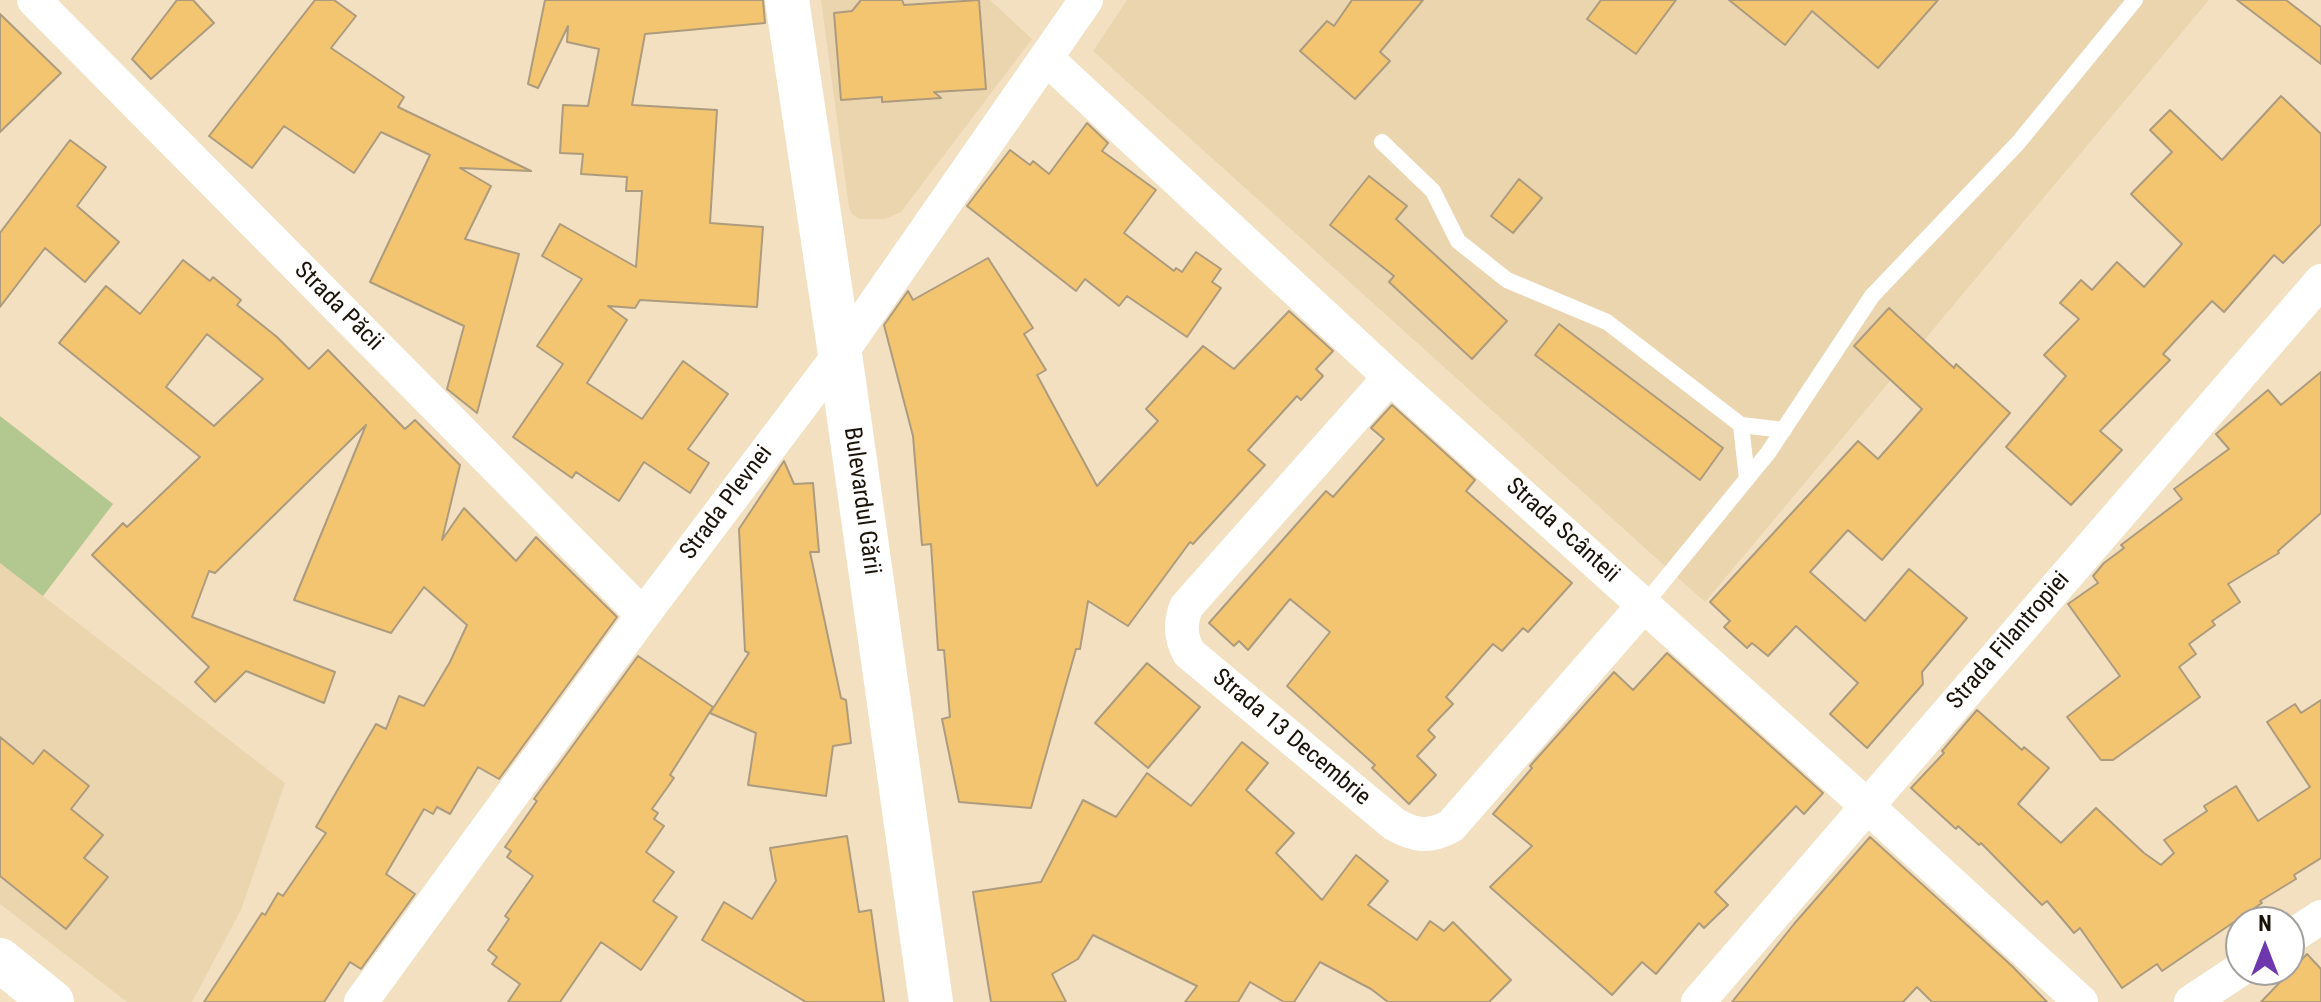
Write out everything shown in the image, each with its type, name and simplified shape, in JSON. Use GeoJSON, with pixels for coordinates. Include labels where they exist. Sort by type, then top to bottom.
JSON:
{"type":"FeatureCollection","features":[{"type":"Feature","properties":{"kind":"street","name":"Strada Păcii"},"geometry":{"type":"LineString","coordinates":[[34,0],[643,615]]}},
{"type":"Feature","properties":{"kind":"street","name":"Bulevardul Gării"},"geometry":{"type":"LineString","coordinates":[[787,0],[931,1002]]}},
{"type":"Feature","properties":{"kind":"street","name":"Strada Plevnei"},"geometry":{"type":"LineString","coordinates":[[361,1002],[643,615],[840,354],[1086,0]]}},
{"type":"Feature","properties":{"kind":"street","name":"Strada Scânteii"},"geometry":{"type":"LineString","coordinates":[[1046,58],[1390,377],[2081,1002]]}},
{"type":"Feature","properties":{"kind":"street","name":"Strada Filantropiei"},"geometry":{"type":"LineString","coordinates":[[1698,1002],[2321,281]]}},
{"type":"Feature","properties":{"kind":"street","name":"Strada 13 Decembrie"},"geometry":{"type":"LineString","coordinates":[[1390,377],[1186,607],[1182,619],[1182,641],[1189,653],[1394,824],[1422,836],[1451,826],[1644,605]]}},
{"type":"Feature","properties":{"kind":"street"},"geometry":{"type":"LineString","coordinates":[[0,960],[52,1002]]}},
{"type":"Feature","properties":{"kind":"street"},"geometry":{"type":"LineString","coordinates":[[2191,1002],[2225,980]]}},
{"type":"Feature","properties":{"kind":"lane"},"geometry":{"type":"LineString","coordinates":[[1644,605],[1784,430],[1872,296],[2018,143],[2135,0]]}},
{"type":"Feature","properties":{"kind":"lane"},"geometry":{"type":"LineString","coordinates":[[1382,142],[1433,191],[1458,241],[1507,280],[1607,322],[1741,425],[1784,430]]}},
{"type":"Feature","properties":{"kind":"lane"},"geometry":{"type":"LineString","coordinates":[[1741,425],[1747,479]]}},
{"type":"Feature","properties":{"kind":"shaded area"},"geometry":{"type":"Polygon","coordinates":[[[821,0],[990,0],[1032,39],[901,212],[885,219],[859,219],[849,208],[821,0]]]}},
{"type":"Feature","properties":{"kind":"shaded area"},"geometry":{"type":"Polygon","coordinates":[[[1127,0],[2209,0],[1705,602],[1093,51],[1127,0]]]}},
{"type":"Feature","properties":{"kind":"shaded area"},"geometry":{"type":"Polygon","coordinates":[[[0,416],[113,504],[43,596],[285,783],[241,910],[192,1002],[127,1002],[0,904],[0,416]]]}},
{"type":"Feature","properties":{"kind":"green space"},"geometry":{"type":"Polygon","coordinates":[[[0,416],[113,504],[43,596],[0,563],[0,416]]]}},
{"type":"Feature","properties":{"kind":"building"},"geometry":{"type":"Polygon","coordinates":[[[177,0],[193,0],[214,23],[151,79],[132,59],[177,0]]]}},
{"type":"Feature","properties":{"kind":"building"},"geometry":{"type":"Polygon","coordinates":[[[315,0],[334,0],[356,16],[331,48],[404,97],[398,107],[531,171],[460,168],[491,186],[465,239],[519,254],[477,413],[447,389],[464,326],[370,282],[430,155],[381,132],[354,173],[284,126],[252,168],[209,136],[315,0]]]}},
{"type":"Feature","properties":{"kind":"building"},"geometry":{"type":"Polygon","coordinates":[[[545,0],[763,0],[765,23],[645,34],[632,105],[717,110],[710,223],[763,227],[757,307],[640,300],[635,308],[608,306],[627,320],[587,383],[642,419],[683,361],[728,394],[688,449],[709,463],[690,493],[644,462],[619,501],[576,472],[572,478],[513,437],[563,364],[537,346],[582,279],[542,256],[560,224],[636,267],[642,191],[626,191],[627,177],[581,174],[583,154],[560,153],[563,105],[588,106],[599,49],[567,42],[568,26],[538,88],[528,84],[545,0]]]}},
{"type":"Feature","properties":{"kind":"building"},"geometry":{"type":"Polygon","coordinates":[[[861,0],[902,0],[904,5],[979,0],[986,89],[934,92],[941,98],[882,102],[882,97],[841,100],[834,13],[852,11],[861,0]]]}},
{"type":"Feature","properties":{"kind":"building"},"geometry":{"type":"Polygon","coordinates":[[[1352,0],[1423,0],[1380,52],[1390,61],[1355,99],[1300,51],[1327,21],[1334,26],[1352,0]]]}},
{"type":"Feature","properties":{"kind":"building"},"geometry":{"type":"Polygon","coordinates":[[[1601,0],[1676,0],[1636,54],[1587,19],[1601,0]]]}},
{"type":"Feature","properties":{"kind":"building"},"geometry":{"type":"Polygon","coordinates":[[[1729,0],[1938,0],[1878,68],[1812,11],[1785,45],[1729,0]]]}},
{"type":"Feature","properties":{"kind":"building"},"geometry":{"type":"Polygon","coordinates":[[[2237,0],[2286,0],[2321,27],[2321,64],[2237,0]]]}},
{"type":"Feature","properties":{"kind":"building"},"geometry":{"type":"Polygon","coordinates":[[[0,14],[61,73],[0,132],[0,14]]]}},
{"type":"Feature","properties":{"kind":"building"},"geometry":{"type":"Polygon","coordinates":[[[2281,96],[2321,134],[2321,224],[2283,263],[2274,255],[2224,312],[2212,301],[2163,354],[2170,360],[2100,431],[2122,450],[2071,505],[2006,447],[2066,376],[2044,355],[2079,319],[2060,303],[2081,280],[2092,290],[2117,262],[2144,287],[2182,244],[2131,194],[2172,152],[2150,130],[2170,110],[2222,160],[2281,96]]]}},
{"type":"Feature","properties":{"kind":"building"},"geometry":{"type":"Polygon","coordinates":[[[1087,123],[1108,143],[1102,151],[1156,190],[1124,233],[1174,271],[1176,268],[1182,272],[1196,252],[1221,269],[1212,282],[1221,288],[1187,337],[1127,296],[1119,306],[1085,279],[1076,291],[967,206],[1010,150],[1030,165],[1033,161],[1049,174],[1087,123]]]}},
{"type":"Feature","properties":{"kind":"building"},"geometry":{"type":"Polygon","coordinates":[[[70,140],[106,167],[77,206],[119,242],[85,282],[45,248],[0,307],[0,233],[70,140]]]}},
{"type":"Feature","properties":{"kind":"building"},"geometry":{"type":"Polygon","coordinates":[[[1369,176],[1407,206],[1396,219],[1507,321],[1472,359],[1389,282],[1394,276],[1330,225],[1369,176]]]}},
{"type":"Feature","properties":{"kind":"building"},"geometry":{"type":"Polygon","coordinates":[[[1519,179],[1542,198],[1513,233],[1491,216],[1519,179]]]}},
{"type":"Feature","properties":{"kind":"building"},"geometry":{"type":"Polygon","coordinates":[[[988,258],[1033,328],[1024,334],[1046,370],[1037,375],[1097,486],[1158,421],[1146,409],[1203,346],[1234,369],[1289,311],[1333,351],[1316,369],[1323,376],[1301,400],[1297,396],[1248,450],[1265,465],[1193,544],[1190,542],[1128,626],[1088,601],[1080,649],[1076,649],[1031,808],[959,802],[942,719],[950,717],[944,650],[938,650],[931,544],[922,545],[913,436],[884,325],[908,291],[913,300],[988,258]]]}},
{"type":"Feature","properties":{"kind":"building"},"geometry":{"type":"Polygon","coordinates":[[[183,260],[210,281],[213,277],[241,300],[237,305],[277,337],[309,369],[328,350],[405,429],[415,420],[460,465],[442,540],[464,508],[516,561],[536,537],[617,617],[499,779],[478,767],[450,814],[437,807],[433,814],[424,809],[386,874],[415,894],[361,969],[350,962],[324,1002],[204,1002],[262,913],[265,915],[278,893],[283,896],[326,833],[316,827],[376,724],[386,729],[399,696],[424,706],[467,625],[424,587],[391,633],[294,600],[366,425],[215,573],[209,571],[192,617],[335,672],[324,703],[246,671],[215,702],[195,682],[209,667],[92,555],[123,523],[127,527],[200,457],[59,343],[106,286],[140,314],[183,260]],[[207,334],[166,387],[214,426],[263,379],[207,334]]]}},
{"type":"Feature","properties":{"kind":"building"},"geometry":{"type":"Polygon","coordinates":[[[1889,308],[1954,368],[1956,364],[2010,413],[1882,560],[1848,530],[1810,572],[1865,621],[1909,569],[1967,618],[1922,672],[1923,684],[1867,748],[1830,714],[1858,683],[1796,626],[1768,656],[1752,643],[1747,648],[1724,627],[1730,621],[1710,602],[1858,441],[1878,459],[1922,409],[1854,346],[1889,308]]]}},
{"type":"Feature","properties":{"kind":"building"},"geometry":{"type":"Polygon","coordinates":[[[1559,324],[1723,448],[1700,480],[1535,355],[1559,324]]]}},
{"type":"Feature","properties":{"kind":"building"},"geometry":{"type":"Polygon","coordinates":[[[2321,372],[2321,513],[2279,553],[2228,584],[2240,602],[2212,621],[2215,625],[2189,644],[2196,654],[2179,667],[2200,697],[2113,760],[2101,760],[2067,717],[2120,676],[2068,604],[2098,583],[2093,576],[2124,548],[2121,545],[2182,499],[2174,489],[2229,449],[2216,434],[2268,390],[2281,405],[2321,372]]]}},
{"type":"Feature","properties":{"kind":"building"},"geometry":{"type":"Polygon","coordinates":[[[1392,405],[1475,480],[1466,491],[1572,583],[1528,632],[1523,628],[1502,651],[1493,644],[1446,697],[1453,704],[1428,730],[1435,737],[1417,756],[1436,775],[1409,804],[1372,768],[1375,765],[1287,686],[1330,632],[1290,599],[1248,650],[1239,641],[1234,646],[1209,623],[1326,491],[1333,497],[1384,439],[1371,428],[1392,405]]]}},
{"type":"Feature","properties":{"kind":"building"},"geometry":{"type":"Polygon","coordinates":[[[784,461],[794,484],[813,483],[819,552],[810,552],[841,698],[846,700],[851,743],[833,746],[826,796],[748,785],[756,733],[710,713],[749,653],[745,651],[739,529],[784,461]]]}},
{"type":"Feature","properties":{"kind":"building"},"geometry":{"type":"Polygon","coordinates":[[[1667,653],[1823,793],[1804,814],[1796,806],[1715,892],[1728,905],[1704,928],[1699,923],[1656,974],[1642,962],[1612,995],[1490,887],[1532,846],[1493,814],[1532,768],[1530,766],[1614,672],[1633,690],[1667,653]]]}},
{"type":"Feature","properties":{"kind":"building"},"geometry":{"type":"Polygon","coordinates":[[[638,656],[713,707],[670,775],[674,778],[652,809],[658,813],[654,819],[664,826],[646,852],[674,872],[653,901],[677,917],[641,970],[601,942],[560,1002],[508,1002],[520,984],[492,964],[497,957],[488,950],[509,919],[505,916],[533,876],[507,857],[511,851],[505,847],[537,801],[534,799],[638,656]]]}},
{"type":"Feature","properties":{"kind":"building"},"geometry":{"type":"Polygon","coordinates":[[[1147,663],[1200,707],[1148,768],[1095,723],[1147,663]]]}},
{"type":"Feature","properties":{"kind":"building"},"geometry":{"type":"Polygon","coordinates":[[[2321,700],[2321,858],[2294,875],[2296,879],[2260,901],[2262,903],[2258,906],[2225,906],[2225,928],[2162,971],[2157,964],[2122,988],[2080,928],[2074,933],[2047,901],[2042,905],[1981,843],[1979,845],[1958,826],[1956,829],[1911,788],[1944,753],[1942,751],[1977,710],[2022,750],[2024,747],[2049,768],[2018,804],[2061,843],[2096,808],[2161,865],[2174,853],[2164,840],[2207,811],[2204,806],[2236,786],[2258,821],[2310,787],[2267,722],[2295,704],[2301,713],[2321,700]]]}},
{"type":"Feature","properties":{"kind":"building"},"geometry":{"type":"Polygon","coordinates":[[[0,737],[33,764],[44,750],[89,786],[71,809],[103,835],[84,858],[108,877],[66,929],[0,876],[0,737]]]}},
{"type":"Feature","properties":{"kind":"building"},"geometry":{"type":"Polygon","coordinates":[[[1242,742],[1268,763],[1246,790],[1294,833],[1276,853],[1322,900],[1356,855],[1388,881],[1368,905],[1417,940],[1430,921],[1444,931],[1453,922],[1511,980],[1489,1002],[1388,1002],[1371,989],[1320,962],[1294,1002],[1284,1002],[1250,982],[1238,1002],[1185,1002],[1197,986],[1093,935],[1078,959],[1052,974],[1066,1002],[991,1002],[973,892],[1041,882],[1083,800],[1116,817],[1147,773],[1191,806],[1242,742]]]}},
{"type":"Feature","properties":{"kind":"building"},"geometry":{"type":"Polygon","coordinates":[[[847,836],[859,912],[871,910],[884,1002],[806,1002],[702,940],[724,902],[752,919],[776,881],[770,848],[847,836]]]}},
{"type":"Feature","properties":{"kind":"building"},"geometry":{"type":"Polygon","coordinates":[[[1870,837],[2012,966],[2047,1002],[1932,1002],[1917,987],[1903,1002],[1732,1002],[1794,924],[1870,837]]]}},
{"type":"Feature","properties":{"kind":"building"},"geometry":{"type":"Polygon","coordinates":[[[2307,954],[2321,969],[2321,1002],[2261,1002],[2276,986],[2305,986],[2307,954]]]}}]}
